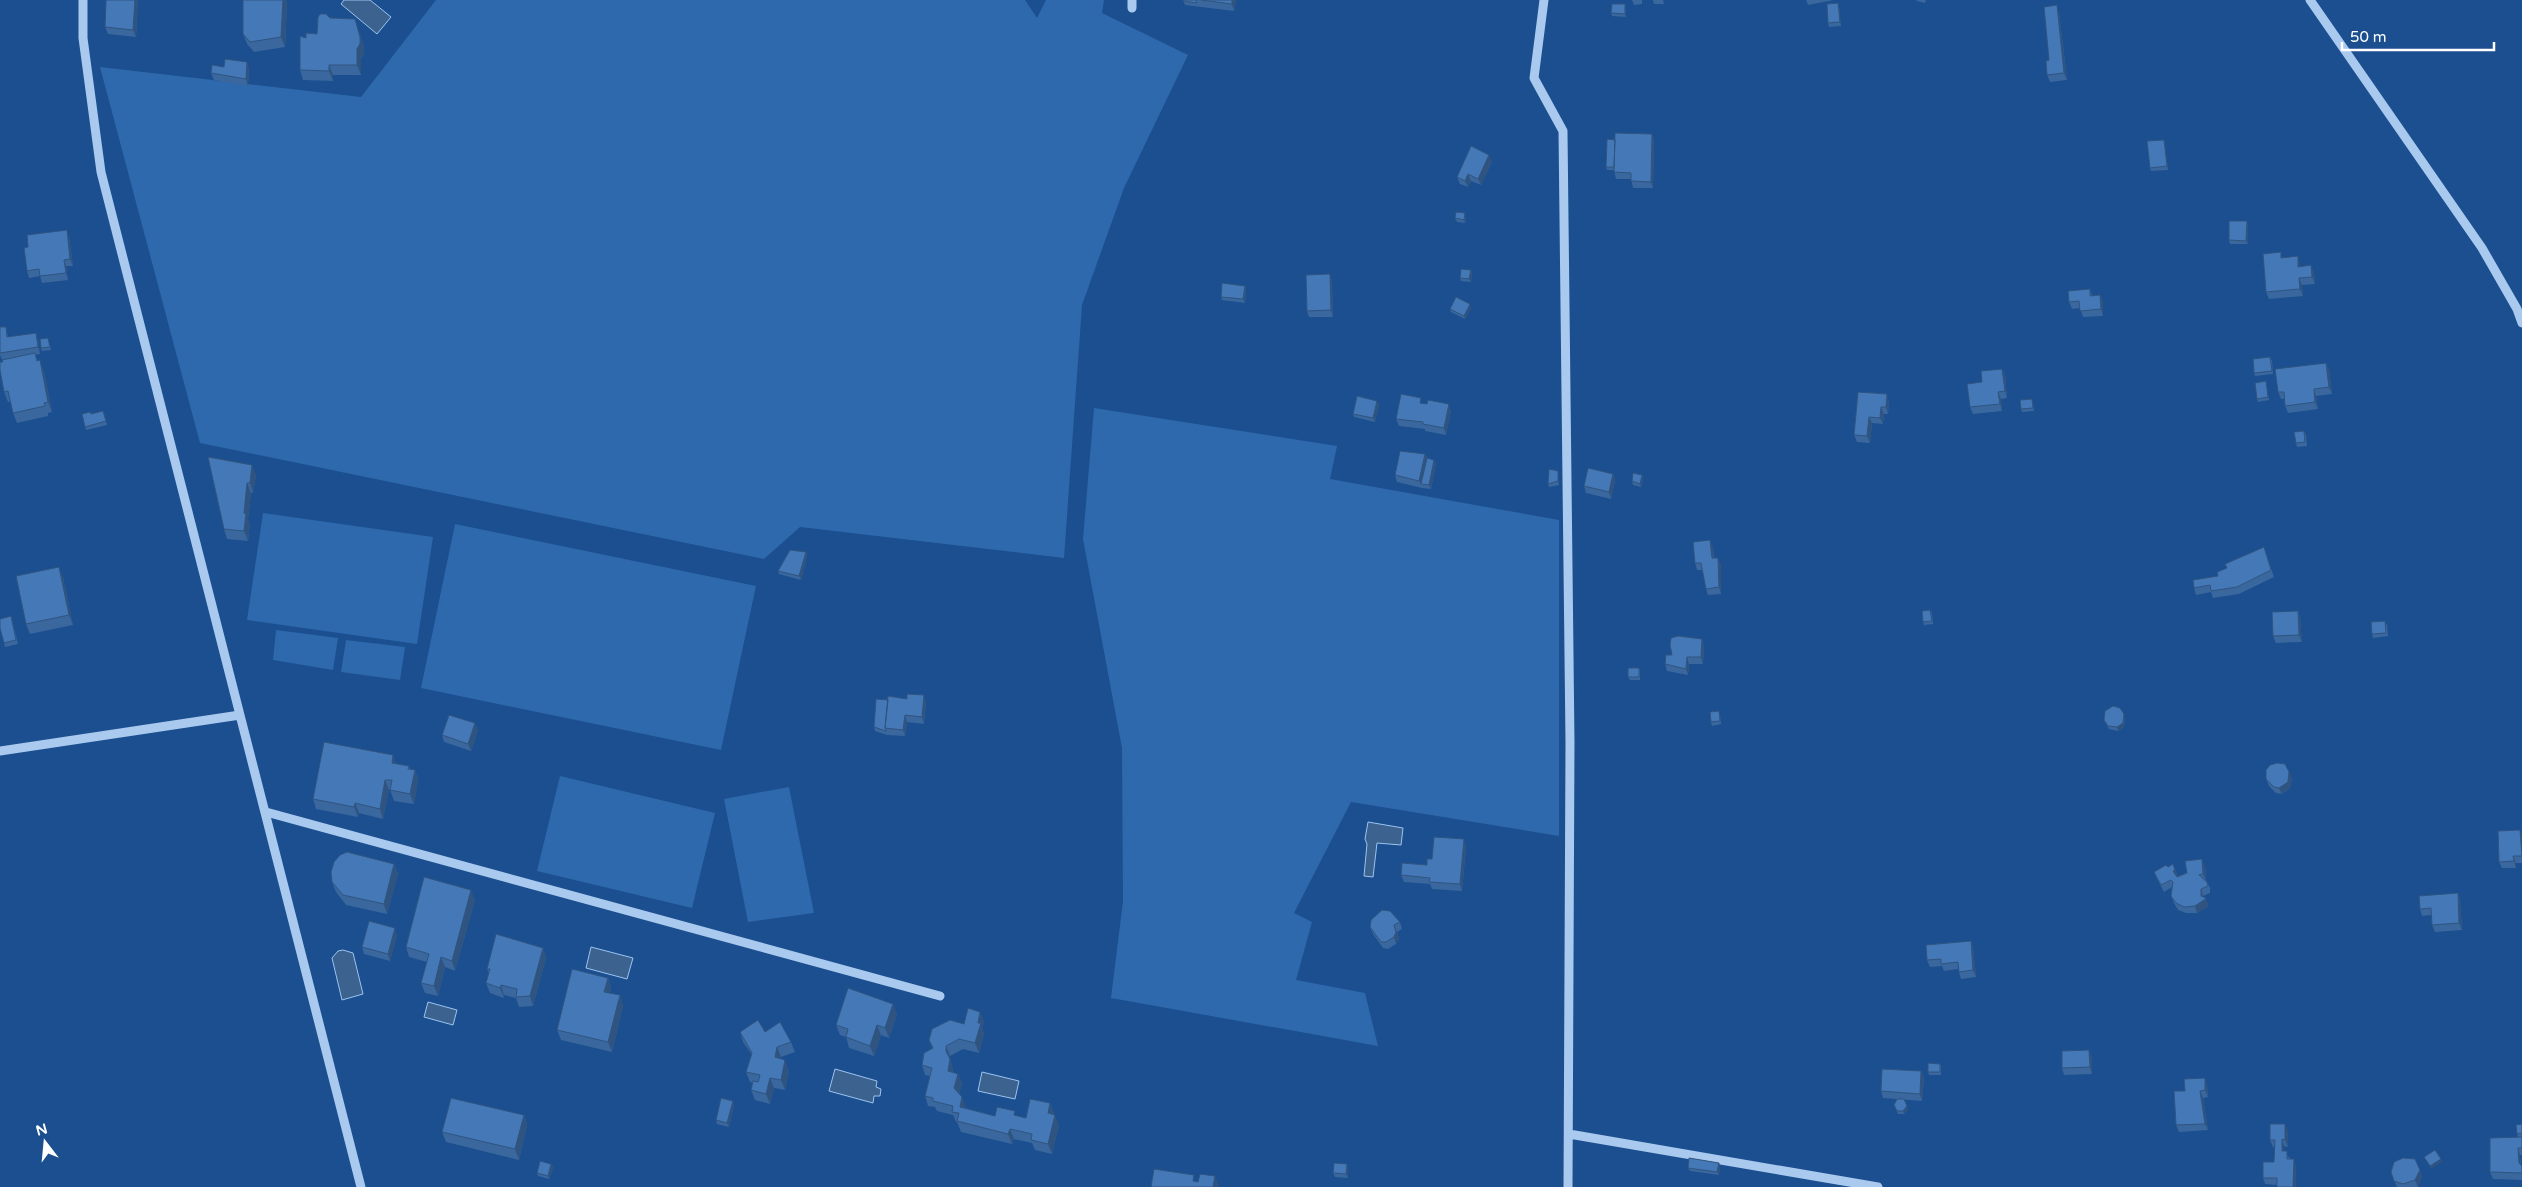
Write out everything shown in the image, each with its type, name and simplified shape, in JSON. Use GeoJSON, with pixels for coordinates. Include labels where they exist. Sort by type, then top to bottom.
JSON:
{"type":"FeatureCollection","features":[{"type":"Feature","properties":{"kind":"street"},"geometry":{"type":"LineString","coordinates":[[83,0],[84,38],[101,172],[361,1187]]}},
{"type":"Feature","properties":{"kind":"street"},"geometry":{"type":"LineString","coordinates":[[1544,0],[1534,78],[1563,131],[1570,742],[1568,1187]]}},
{"type":"Feature","properties":{"kind":"street"},"geometry":{"type":"LineString","coordinates":[[2310,0],[2482,248],[2517,309],[2522,323]]}},
{"type":"Feature","properties":{"kind":"street"},"geometry":{"type":"LineString","coordinates":[[0,751],[240,715]]}},
{"type":"Feature","properties":{"kind":"street"},"geometry":{"type":"LineString","coordinates":[[266,812],[940,996]]}},
{"type":"Feature","properties":{"kind":"street"},"geometry":{"type":"LineString","coordinates":[[1569,1134],[1878,1187]]}},
{"type":"Feature","properties":{"kind":"shaded area"},"geometry":{"type":"Polygon","coordinates":[[[344,0],[370,0],[391,17],[377,34],[341,4],[344,0]]]}},
{"type":"Feature","properties":{"kind":"shaded area"},"geometry":{"type":"Polygon","coordinates":[[[436,0],[1025,0],[1037,18],[1046,0],[1104,0],[1102,13],[1188,55],[1124,188],[1082,305],[1064,558],[800,527],[764,559],[200,443],[100,67],[361,97],[436,0]]]}},
{"type":"Feature","properties":{"kind":"shaded area"},"geometry":{"type":"Polygon","coordinates":[[[1094,408],[1337,446],[1330,479],[1559,520],[1559,836],[1351,802],[1294,913],[1312,922],[1296,980],[1365,993],[1378,1046],[1111,998],[1123,901],[1122,748],[1083,539],[1094,408]]]}},
{"type":"Feature","properties":{"kind":"shaded area"},"geometry":{"type":"Polygon","coordinates":[[[263,513],[433,537],[417,644],[247,620],[263,513]]]}},
{"type":"Feature","properties":{"kind":"shaded area"},"geometry":{"type":"Polygon","coordinates":[[[455,524],[756,586],[721,750],[421,688],[455,524]]]}},
{"type":"Feature","properties":{"kind":"shaded area"},"geometry":{"type":"Polygon","coordinates":[[[276,630],[338,638],[333,670],[273,660],[276,630]]]}},
{"type":"Feature","properties":{"kind":"shaded area"},"geometry":{"type":"Polygon","coordinates":[[[346,640],[405,647],[400,680],[341,672],[346,640]]]}},
{"type":"Feature","properties":{"kind":"shaded area"},"geometry":{"type":"Polygon","coordinates":[[[560,776],[715,813],[692,908],[537,871],[560,776]]]}},
{"type":"Feature","properties":{"kind":"shaded area"},"geometry":{"type":"Polygon","coordinates":[[[789,787],[814,913],[748,922],[724,799],[789,787]]]}},
{"type":"Feature","properties":{"kind":"shaded area"},"geometry":{"type":"Polygon","coordinates":[[[1368,822],[1403,828],[1401,845],[1377,843],[1373,877],[1364,876],[1367,844],[1365,839],[1368,822]]]}},
{"type":"Feature","properties":{"kind":"shaded area"},"geometry":{"type":"Polygon","coordinates":[[[591,947],[633,958],[627,979],[586,968],[591,947]]]}},
{"type":"Feature","properties":{"kind":"shaded area"},"geometry":{"type":"Polygon","coordinates":[[[343,950],[353,953],[363,994],[342,1000],[332,958],[338,951],[343,950]]]}},
{"type":"Feature","properties":{"kind":"shaded area"},"geometry":{"type":"Polygon","coordinates":[[[428,1002],[457,1010],[453,1025],[424,1017],[428,1002]]]}},
{"type":"Feature","properties":{"kind":"shaded area"},"geometry":{"type":"Polygon","coordinates":[[[835,1069],[877,1081],[876,1087],[881,1089],[880,1096],[874,1096],[873,1103],[829,1091],[835,1069]]]}},
{"type":"Feature","properties":{"kind":"shaded area"},"geometry":{"type":"Polygon","coordinates":[[[982,1072],[1019,1081],[1015,1099],[978,1091],[982,1072]]]}},
{"type":"Feature","properties":{"kind":"building"},"geometry":{"type":"Polygon","coordinates":[[[106,0],[135,0],[133,30],[105,27],[106,0]]]}},
{"type":"Feature","properties":{"kind":"building"},"geometry":{"type":"Polygon","coordinates":[[[243,0],[283,0],[281,37],[250,42],[243,34],[243,0]]]}},
{"type":"Feature","properties":{"kind":"building"},"geometry":{"type":"Polygon","coordinates":[[[1196,0],[1197,3],[1183,1],[1196,0]]]}},
{"type":"Feature","properties":{"kind":"building"},"geometry":{"type":"Polygon","coordinates":[[[1201,0],[1232,0],[1232,4],[1201,0]]]}},
{"type":"Feature","properties":{"kind":"building"},"geometry":{"type":"Polygon","coordinates":[[[1838,3],[1840,22],[1828,23],[1827,4],[1838,3]]]}},
{"type":"Feature","properties":{"kind":"building"},"geometry":{"type":"Polygon","coordinates":[[[1612,4],[1625,4],[1625,14],[1611,13],[1612,4]]]}},
{"type":"Feature","properties":{"kind":"building"},"geometry":{"type":"Polygon","coordinates":[[[2057,5],[2064,73],[2047,75],[2046,61],[2049,60],[2044,7],[2057,5]]]}},
{"type":"Feature","properties":{"kind":"building"},"geometry":{"type":"Polygon","coordinates":[[[320,14],[326,14],[330,18],[355,19],[360,37],[360,44],[357,49],[357,65],[329,65],[329,71],[300,70],[300,36],[306,38],[306,33],[317,34],[318,17],[320,14]]]}},
{"type":"Feature","properties":{"kind":"building"},"geometry":{"type":"Polygon","coordinates":[[[225,59],[247,62],[246,79],[211,73],[212,65],[224,67],[225,59]]]}},
{"type":"Feature","properties":{"kind":"building"},"geometry":{"type":"Polygon","coordinates":[[[1615,133],[1652,134],[1651,182],[1631,181],[1631,173],[1614,172],[1615,133]]]}},
{"type":"Feature","properties":{"kind":"building"},"geometry":{"type":"Polygon","coordinates":[[[1607,139],[1615,140],[1614,167],[1606,167],[1607,139]]]}},
{"type":"Feature","properties":{"kind":"building"},"geometry":{"type":"Polygon","coordinates":[[[2164,140],[2167,166],[2150,168],[2147,141],[2164,140]]]}},
{"type":"Feature","properties":{"kind":"building"},"geometry":{"type":"Polygon","coordinates":[[[1471,146],[1489,155],[1478,179],[1468,174],[1465,181],[1457,177],[1471,146]]]}},
{"type":"Feature","properties":{"kind":"building"},"geometry":{"type":"Polygon","coordinates":[[[1456,212],[1465,213],[1464,220],[1455,218],[1456,212]]]}},
{"type":"Feature","properties":{"kind":"building"},"geometry":{"type":"Polygon","coordinates":[[[2229,221],[2247,221],[2246,241],[2229,240],[2229,221]]]}},
{"type":"Feature","properties":{"kind":"building"},"geometry":{"type":"Polygon","coordinates":[[[67,230],[70,259],[64,260],[66,273],[40,276],[39,269],[27,271],[24,248],[28,247],[27,235],[67,230]]]}},
{"type":"Feature","properties":{"kind":"building"},"geometry":{"type":"Polygon","coordinates":[[[2281,252],[2281,258],[2298,256],[2298,267],[2311,265],[2312,277],[2299,278],[2300,289],[2266,292],[2263,254],[2281,252]]]}},
{"type":"Feature","properties":{"kind":"building"},"geometry":{"type":"Polygon","coordinates":[[[1461,269],[1471,270],[1469,279],[1460,278],[1461,269]]]}},
{"type":"Feature","properties":{"kind":"building"},"geometry":{"type":"Polygon","coordinates":[[[1330,274],[1331,310],[1307,311],[1306,275],[1330,274]]]}},
{"type":"Feature","properties":{"kind":"building"},"geometry":{"type":"Polygon","coordinates":[[[1222,283],[1245,286],[1243,299],[1221,297],[1222,283]]]}},
{"type":"Feature","properties":{"kind":"building"},"geometry":{"type":"Polygon","coordinates":[[[2090,289],[2090,296],[2100,295],[2101,309],[2080,311],[2079,301],[2069,302],[2068,291],[2090,289]]]}},
{"type":"Feature","properties":{"kind":"building"},"geometry":{"type":"Polygon","coordinates":[[[1456,297],[1470,304],[1464,316],[1450,309],[1456,297]]]}},
{"type":"Feature","properties":{"kind":"building"},"geometry":{"type":"Polygon","coordinates":[[[0,327],[6,327],[7,337],[36,333],[38,347],[0,353],[0,327]]]}},
{"type":"Feature","properties":{"kind":"building"},"geometry":{"type":"Polygon","coordinates":[[[48,338],[50,347],[41,348],[40,339],[48,338]]]}},
{"type":"Feature","properties":{"kind":"building"},"geometry":{"type":"Polygon","coordinates":[[[35,353],[37,361],[40,360],[48,402],[44,403],[45,406],[13,413],[8,391],[4,392],[0,362],[35,353]]]}},
{"type":"Feature","properties":{"kind":"building"},"geometry":{"type":"Polygon","coordinates":[[[2270,357],[2272,371],[2254,373],[2253,359],[2270,357]]]}},
{"type":"Feature","properties":{"kind":"building"},"geometry":{"type":"Polygon","coordinates":[[[2326,363],[2329,387],[2314,389],[2315,402],[2285,406],[2284,392],[2278,392],[2275,369],[2326,363]]]}},
{"type":"Feature","properties":{"kind":"building"},"geometry":{"type":"Polygon","coordinates":[[[2002,369],[2005,391],[1998,392],[2000,404],[1970,407],[1967,384],[1982,382],[1981,371],[2002,369]]]}},
{"type":"Feature","properties":{"kind":"building"},"geometry":{"type":"Polygon","coordinates":[[[2266,381],[2268,397],[2257,399],[2255,383],[2266,381]]]}},
{"type":"Feature","properties":{"kind":"building"},"geometry":{"type":"Polygon","coordinates":[[[1858,392],[1887,394],[1886,407],[1881,407],[1880,418],[1869,417],[1867,436],[1854,435],[1858,392]]]}},
{"type":"Feature","properties":{"kind":"building"},"geometry":{"type":"Polygon","coordinates":[[[1401,394],[1421,398],[1420,403],[1427,404],[1428,400],[1449,404],[1444,428],[1423,424],[1423,422],[1396,419],[1401,394]]]}},
{"type":"Feature","properties":{"kind":"building"},"geometry":{"type":"Polygon","coordinates":[[[1357,396],[1377,401],[1373,418],[1353,414],[1357,396]]]}},
{"type":"Feature","properties":{"kind":"building"},"geometry":{"type":"Polygon","coordinates":[[[2032,399],[2033,408],[2021,409],[2020,400],[2032,399]]]}},
{"type":"Feature","properties":{"kind":"building"},"geometry":{"type":"Polygon","coordinates":[[[103,411],[106,421],[85,427],[82,414],[103,411]]]}},
{"type":"Feature","properties":{"kind":"building"},"geometry":{"type":"Polygon","coordinates":[[[2304,431],[2305,442],[2296,443],[2294,432],[2304,431]]]}},
{"type":"Feature","properties":{"kind":"building"},"geometry":{"type":"Polygon","coordinates":[[[1400,451],[1425,454],[1419,481],[1395,475],[1400,451]]]}},
{"type":"Feature","properties":{"kind":"building"},"geometry":{"type":"Polygon","coordinates":[[[208,457],[252,465],[250,483],[247,483],[244,531],[224,529],[208,457]]]}},
{"type":"Feature","properties":{"kind":"building"},"geometry":{"type":"Polygon","coordinates":[[[1427,458],[1434,460],[1429,485],[1421,484],[1427,458]]]}},
{"type":"Feature","properties":{"kind":"building"},"geometry":{"type":"Polygon","coordinates":[[[1588,468],[1613,474],[1609,492],[1584,486],[1588,468]]]}},
{"type":"Feature","properties":{"kind":"building"},"geometry":{"type":"Polygon","coordinates":[[[1549,469],[1558,471],[1558,481],[1548,484],[1549,469]]]}},
{"type":"Feature","properties":{"kind":"building"},"geometry":{"type":"Polygon","coordinates":[[[1633,473],[1642,475],[1640,484],[1632,481],[1633,473]]]}},
{"type":"Feature","properties":{"kind":"building"},"geometry":{"type":"Polygon","coordinates":[[[1710,540],[1712,558],[1718,558],[1719,587],[1706,589],[1701,563],[1695,563],[1693,542],[1710,540]]]}},
{"type":"Feature","properties":{"kind":"building"},"geometry":{"type":"Polygon","coordinates":[[[2264,547],[2271,570],[2237,587],[2211,591],[2210,585],[2194,588],[2193,580],[2218,576],[2217,572],[2227,568],[2225,564],[2264,547]]]}},
{"type":"Feature","properties":{"kind":"building"},"geometry":{"type":"Polygon","coordinates":[[[790,550],[806,552],[799,576],[778,571],[790,550]]]}},
{"type":"Feature","properties":{"kind":"building"},"geometry":{"type":"Polygon","coordinates":[[[59,567],[69,615],[26,624],[16,576],[59,567]]]}},
{"type":"Feature","properties":{"kind":"building"},"geometry":{"type":"Polygon","coordinates":[[[1930,610],[1932,621],[1923,622],[1922,611],[1930,610]]]}},
{"type":"Feature","properties":{"kind":"building"},"geometry":{"type":"Polygon","coordinates":[[[2298,611],[2299,635],[2273,636],[2272,612],[2298,611]]]}},
{"type":"Feature","properties":{"kind":"building"},"geometry":{"type":"Polygon","coordinates":[[[11,616],[16,640],[4,643],[0,619],[11,616]]]}},
{"type":"Feature","properties":{"kind":"building"},"geometry":{"type":"Polygon","coordinates":[[[2385,621],[2386,633],[2372,634],[2371,622],[2385,621]]]}},
{"type":"Feature","properties":{"kind":"building"},"geometry":{"type":"Polygon","coordinates":[[[1678,636],[1702,639],[1701,657],[1687,657],[1686,669],[1665,664],[1666,655],[1672,655],[1671,638],[1678,636]]]}},
{"type":"Feature","properties":{"kind":"building"},"geometry":{"type":"Polygon","coordinates":[[[1628,668],[1639,668],[1639,677],[1628,677],[1628,668]]]}},
{"type":"Feature","properties":{"kind":"building"},"geometry":{"type":"Polygon","coordinates":[[[907,694],[924,695],[922,717],[905,715],[903,730],[885,728],[888,696],[907,699],[907,694]]]}},
{"type":"Feature","properties":{"kind":"building"},"geometry":{"type":"Polygon","coordinates":[[[876,699],[888,700],[886,731],[874,727],[876,699]]]}},
{"type":"Feature","properties":{"kind":"building"},"geometry":{"type":"Polygon","coordinates":[[[2113,706],[2120,708],[2124,714],[2123,723],[2117,727],[2108,726],[2104,720],[2105,711],[2113,706]]]}},
{"type":"Feature","properties":{"kind":"building"},"geometry":{"type":"Polygon","coordinates":[[[1719,711],[1720,721],[1711,722],[1710,712],[1719,711]]]}},
{"type":"Feature","properties":{"kind":"building"},"geometry":{"type":"Polygon","coordinates":[[[449,715],[475,723],[468,744],[442,735],[449,715]]]}},
{"type":"Feature","properties":{"kind":"building"},"geometry":{"type":"Polygon","coordinates":[[[324,742],[393,755],[392,763],[409,766],[408,769],[415,770],[410,794],[390,790],[392,780],[385,780],[380,809],[355,803],[354,807],[313,799],[324,742]]]}},
{"type":"Feature","properties":{"kind":"building"},"geometry":{"type":"Polygon","coordinates":[[[2277,763],[2285,764],[2289,772],[2288,782],[2279,788],[2274,787],[2266,779],[2266,770],[2270,765],[2277,763]]]}},
{"type":"Feature","properties":{"kind":"building"},"geometry":{"type":"Polygon","coordinates":[[[2520,830],[2522,856],[2513,856],[2514,861],[2499,862],[2498,831],[2520,830]]]}},
{"type":"Feature","properties":{"kind":"building"},"geometry":{"type":"Polygon","coordinates":[[[1434,837],[1464,839],[1460,884],[1429,882],[1430,878],[1401,875],[1402,863],[1427,865],[1427,859],[1432,859],[1434,837]]]}},
{"type":"Feature","properties":{"kind":"building"},"geometry":{"type":"Polygon","coordinates":[[[347,852],[394,864],[384,904],[343,895],[332,882],[331,872],[334,862],[340,855],[347,852]]]}},
{"type":"Feature","properties":{"kind":"building"},"geometry":{"type":"Polygon","coordinates":[[[2202,859],[2203,874],[2199,875],[2207,882],[2208,886],[2201,889],[2201,896],[2206,898],[2195,906],[2184,907],[2176,903],[2171,896],[2173,882],[2171,880],[2161,885],[2154,872],[2166,865],[2168,867],[2173,864],[2175,870],[2173,871],[2177,877],[2187,873],[2185,861],[2202,859]]]}},
{"type":"Feature","properties":{"kind":"building"},"geometry":{"type":"Polygon","coordinates":[[[424,877],[471,890],[452,961],[441,957],[434,986],[421,983],[429,954],[406,947],[424,877]]]}},
{"type":"Feature","properties":{"kind":"building"},"geometry":{"type":"Polygon","coordinates":[[[2458,893],[2459,923],[2432,925],[2431,908],[2420,909],[2419,896],[2458,893]]]}},
{"type":"Feature","properties":{"kind":"building"},"geometry":{"type":"Polygon","coordinates":[[[1382,910],[1390,911],[1400,922],[1394,925],[1396,932],[1394,937],[1386,942],[1381,942],[1370,927],[1371,920],[1382,910]]]}},
{"type":"Feature","properties":{"kind":"building"},"geometry":{"type":"Polygon","coordinates":[[[369,921],[395,928],[388,954],[362,947],[369,921]]]}},
{"type":"Feature","properties":{"kind":"building"},"geometry":{"type":"Polygon","coordinates":[[[496,934],[543,948],[530,996],[516,997],[517,989],[501,985],[500,988],[486,983],[490,969],[487,969],[496,934]]]}},
{"type":"Feature","properties":{"kind":"building"},"geometry":{"type":"Polygon","coordinates":[[[1971,941],[1973,970],[1959,972],[1958,962],[1941,964],[1941,959],[1927,960],[1926,945],[1971,941]]]}},
{"type":"Feature","properties":{"kind":"building"},"geometry":{"type":"Polygon","coordinates":[[[572,969],[608,978],[604,992],[620,995],[608,1042],[557,1030],[572,969]]]}},
{"type":"Feature","properties":{"kind":"building"},"geometry":{"type":"Polygon","coordinates":[[[848,988],[893,1004],[885,1028],[877,1025],[870,1046],[846,1037],[848,1029],[836,1025],[848,988]]]}},
{"type":"Feature","properties":{"kind":"building"},"geometry":{"type":"Polygon","coordinates":[[[968,1008],[980,1012],[978,1023],[981,1023],[975,1043],[959,1039],[946,1046],[950,1059],[948,1071],[958,1074],[954,1088],[962,1097],[960,1107],[995,1116],[997,1107],[1015,1111],[1014,1115],[1026,1118],[1030,1099],[1050,1103],[1048,1113],[1055,1115],[1048,1144],[1031,1140],[1032,1134],[1010,1129],[1008,1134],[957,1121],[959,1113],[952,1112],[953,1106],[933,1101],[933,1098],[925,1096],[932,1068],[922,1065],[924,1053],[933,1048],[929,1040],[932,1029],[950,1020],[964,1024],[968,1008]]]}},
{"type":"Feature","properties":{"kind":"building"},"geometry":{"type":"Polygon","coordinates":[[[758,1020],[765,1032],[780,1022],[791,1042],[777,1047],[775,1057],[785,1060],[781,1080],[770,1078],[766,1094],[751,1090],[753,1081],[758,1082],[760,1075],[746,1072],[752,1053],[740,1032],[758,1020]]]}},
{"type":"Feature","properties":{"kind":"building"},"geometry":{"type":"Polygon","coordinates":[[[2089,1050],[2090,1067],[2062,1068],[2062,1051],[2089,1050]]]}},
{"type":"Feature","properties":{"kind":"building"},"geometry":{"type":"Polygon","coordinates":[[[1928,1063],[1940,1064],[1940,1072],[1928,1072],[1928,1063]]]}},
{"type":"Feature","properties":{"kind":"building"},"geometry":{"type":"Polygon","coordinates":[[[1882,1069],[1921,1071],[1920,1094],[1881,1091],[1882,1069]]]}},
{"type":"Feature","properties":{"kind":"building"},"geometry":{"type":"Polygon","coordinates":[[[2205,1078],[2205,1090],[2200,1091],[2205,1124],[2176,1125],[2174,1091],[2185,1091],[2184,1079],[2205,1078]]]}},
{"type":"Feature","properties":{"kind":"building"},"geometry":{"type":"Polygon","coordinates":[[[451,1098],[524,1115],[515,1149],[442,1132],[451,1098]]]}},
{"type":"Feature","properties":{"kind":"building"},"geometry":{"type":"Polygon","coordinates":[[[721,1098],[733,1101],[727,1123],[716,1120],[721,1098]]]}},
{"type":"Feature","properties":{"kind":"building"},"geometry":{"type":"Polygon","coordinates":[[[1897,1099],[1904,1099],[1907,1106],[1903,1111],[1897,1111],[1894,1105],[1897,1099]]]}},
{"type":"Feature","properties":{"kind":"building"},"geometry":{"type":"Polygon","coordinates":[[[2270,1124],[2285,1124],[2285,1140],[2282,1139],[2282,1151],[2287,1151],[2287,1159],[2294,1159],[2293,1187],[2277,1187],[2277,1178],[2263,1178],[2263,1162],[2274,1162],[2275,1140],[2270,1140],[2270,1124]]]}},
{"type":"Feature","properties":{"kind":"building"},"geometry":{"type":"Polygon","coordinates":[[[2522,1124],[2522,1133],[2517,1134],[2516,1125],[2522,1124]]]}},
{"type":"Feature","properties":{"kind":"building"},"geometry":{"type":"Polygon","coordinates":[[[2522,1137],[2522,1148],[2518,1148],[2522,1173],[2490,1172],[2490,1138],[2522,1137]]]}},
{"type":"Feature","properties":{"kind":"building"},"geometry":{"type":"Polygon","coordinates":[[[2435,1150],[2441,1159],[2430,1166],[2424,1157],[2435,1150]]]}},
{"type":"Feature","properties":{"kind":"building"},"geometry":{"type":"Polygon","coordinates":[[[1689,1158],[1719,1163],[1717,1172],[1688,1168],[1689,1158]]]}},
{"type":"Feature","properties":{"kind":"building"},"geometry":{"type":"Polygon","coordinates":[[[2403,1158],[2415,1159],[2420,1170],[2415,1180],[2403,1184],[2394,1181],[2391,1172],[2394,1162],[2403,1158]]]}},
{"type":"Feature","properties":{"kind":"building"},"geometry":{"type":"Polygon","coordinates":[[[540,1161],[551,1164],[548,1176],[537,1173],[540,1161]]]}},
{"type":"Feature","properties":{"kind":"building"},"geometry":{"type":"Polygon","coordinates":[[[1334,1163],[1347,1164],[1346,1174],[1333,1173],[1334,1163]]]}},
{"type":"Feature","properties":{"kind":"building"},"geometry":{"type":"Polygon","coordinates":[[[1154,1169],[1194,1175],[1193,1181],[1198,1182],[1200,1174],[1215,1176],[1213,1187],[1151,1187],[1154,1169]]]}}]}
